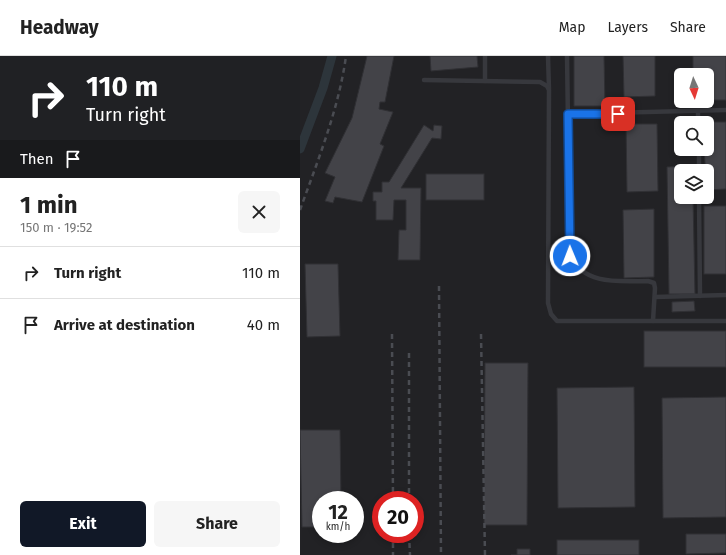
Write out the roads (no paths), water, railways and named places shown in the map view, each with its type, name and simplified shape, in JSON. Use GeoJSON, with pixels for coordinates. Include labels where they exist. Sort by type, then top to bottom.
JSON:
{"type":"FeatureCollection","features":[{"type":"Feature","properties":{"kind":"lane"},"geometry":{"type":"LineString","coordinates":[[485,56],[485,81]]}},
{"type":"Feature","properties":{"kind":"lane"},"geometry":{"type":"LineString","coordinates":[[548,56],[548,303],[551,314],[557,321],[567,322],[726,322]]}},
{"type":"Feature","properties":{"kind":"lane"},"geometry":{"type":"LineString","coordinates":[[567,56],[570,256],[575,266],[583,272],[605,281],[648,281],[654,283],[655,297],[653,321]]}},
{"type":"Feature","properties":{"kind":"lane"},"geometry":{"type":"LineString","coordinates":[[424,80],[540,82],[547,86],[549,90]]}},
{"type":"Feature","properties":{"kind":"lane"},"geometry":{"type":"LineString","coordinates":[[568,114],[726,110]]}},
{"type":"Feature","properties":{"kind":"lane"},"geometry":{"type":"LineString","coordinates":[[698,111],[698,116]]}},
{"type":"Feature","properties":{"kind":"lane"},"geometry":{"type":"LineString","coordinates":[[699,204],[700,296]]}},
{"type":"Feature","properties":{"kind":"lane"},"geometry":{"type":"LineString","coordinates":[[655,297],[726,295]]}},
{"type":"Feature","properties":{"kind":"waterway"},"geometry":{"type":"LineString","coordinates":[[300,149],[323,88],[332,56]]}},
{"type":"Feature","properties":{"kind":"railway"},"geometry":{"type":"LineString","coordinates":[[300,210],[321,153],[333,114],[343,75],[346,56]]}},
{"type":"Feature","properties":{"kind":"railway"},"geometry":{"type":"LineString","coordinates":[[439,286],[441,555]]}},
{"type":"Feature","properties":{"kind":"railway"},"geometry":{"type":"LineString","coordinates":[[392,334],[393,491]]}},
{"type":"Feature","properties":{"kind":"railway"},"geometry":{"type":"LineString","coordinates":[[481,334],[485,555]]}},
{"type":"Feature","properties":{"kind":"railway"},"geometry":{"type":"LineString","coordinates":[[409,353],[409,491]]}},
{"type":"Feature","properties":{"kind":"railway"},"geometry":{"type":"LineString","coordinates":[[393,543],[393,555]]}},
{"type":"Feature","properties":{"kind":"railway"},"geometry":{"type":"LineString","coordinates":[[409,543],[410,555]]}}]}
